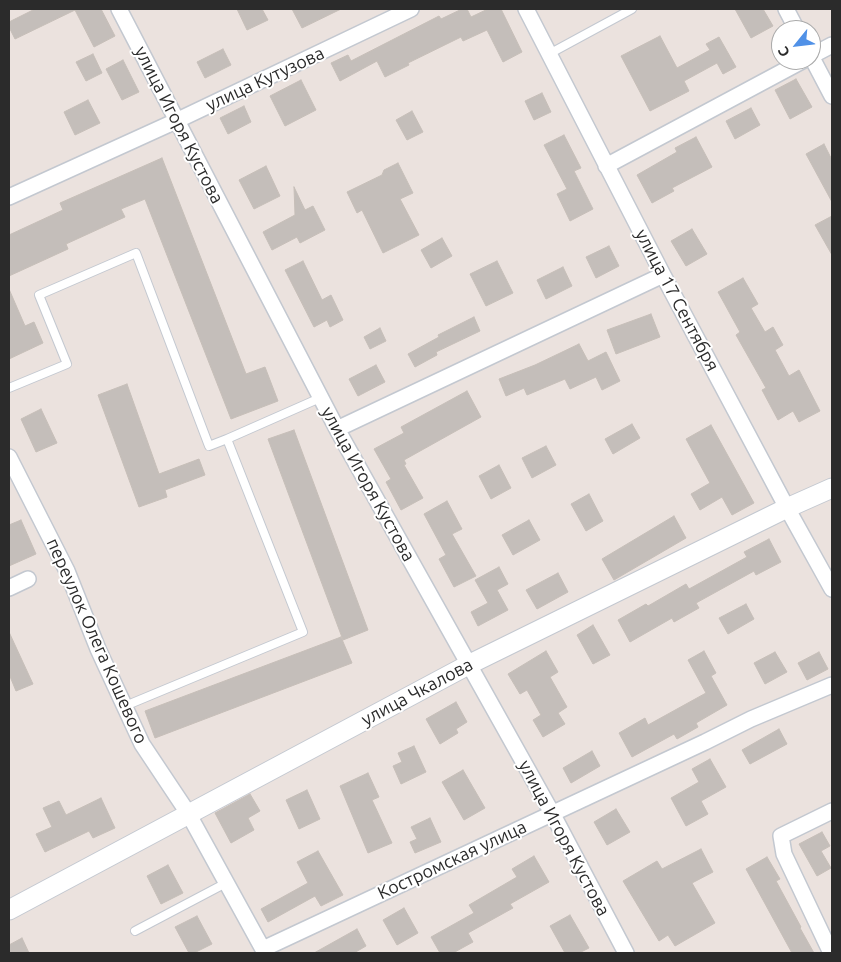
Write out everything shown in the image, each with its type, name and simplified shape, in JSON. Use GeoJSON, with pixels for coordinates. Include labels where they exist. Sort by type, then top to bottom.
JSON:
{"type":"FeatureCollection","features":[{"type":"Feature","properties":{"kind":"street","name":"улица Игоря Кустова"},"geometry":{"type":"LineString","coordinates":[[119,9],[320,398],[552,813],[622,952]]}},
{"type":"Feature","properties":{"kind":"street","name":"улица Кутузова"},"geometry":{"type":"LineString","coordinates":[[9,197],[176,121],[412,9]]}},
{"type":"Feature","properties":{"kind":"street","name":"улица 17 Сентября"},"geometry":{"type":"LineString","coordinates":[[526,9],[663,275],[832,589]]}},
{"type":"Feature","properties":{"kind":"street"},"geometry":{"type":"LineString","coordinates":[[606,166],[785,70]]}},
{"type":"Feature","properties":{"kind":"street"},"geometry":{"type":"LineString","coordinates":[[818,70],[832,96]]}},
{"type":"Feature","properties":{"kind":"street"},"geometry":{"type":"LineString","coordinates":[[337,429],[663,275]]}},
{"type":"Feature","properties":{"kind":"street","name":"переулок Олега Кошевого"},"geometry":{"type":"LineString","coordinates":[[9,457],[66,571],[98,649],[142,744],[188,813],[264,951]]}},
{"type":"Feature","properties":{"kind":"street","name":"улица Чкалова"},"geometry":{"type":"LineString","coordinates":[[9,910],[468,665],[832,488]]}},
{"type":"Feature","properties":{"kind":"street"},"geometry":{"type":"LineString","coordinates":[[9,588],[28,579]]}},
{"type":"Feature","properties":{"kind":"street","name":"Костромская улица"},"geometry":{"type":"LineString","coordinates":[[264,951],[751,719],[832,685]]}},
{"type":"Feature","properties":{"kind":"street"},"geometry":{"type":"LineString","coordinates":[[831,953],[784,854],[782,836],[832,812]]}},
{"type":"Feature","properties":{"kind":"lane"},"geometry":{"type":"LineString","coordinates":[[549,54],[632,9]]}},
{"type":"Feature","properties":{"kind":"lane"},"geometry":{"type":"LineString","coordinates":[[9,388],[67,364],[39,294],[136,254],[209,446],[320,398]]}},
{"type":"Feature","properties":{"kind":"lane"},"geometry":{"type":"LineString","coordinates":[[124,706],[304,632],[227,439]]}},
{"type":"Feature","properties":{"kind":"lane"},"geometry":{"type":"LineString","coordinates":[[135,931],[226,883]]}},
{"type":"Feature","properties":{"kind":"building"},"geometry":{"type":"Polygon","coordinates":[[[35,9],[101,9],[115,36],[94,47],[75,10],[15,39],[9,27],[9,22],[35,9]]]}},
{"type":"Feature","properties":{"kind":"building"},"geometry":{"type":"Polygon","coordinates":[[[237,9],[262,9],[268,20],[247,30],[237,9]]]}},
{"type":"Feature","properties":{"kind":"building"},"geometry":{"type":"Polygon","coordinates":[[[292,9],[341,9],[302,28],[292,9]]]}},
{"type":"Feature","properties":{"kind":"building"},"geometry":{"type":"Polygon","coordinates":[[[462,9],[467,9],[471,17],[488,9],[501,9],[522,52],[503,62],[487,30],[463,41],[461,37],[408,63],[409,65],[385,77],[377,61],[340,81],[331,63],[348,55],[351,61],[439,16],[441,19],[462,9]]]}},
{"type":"Feature","properties":{"kind":"building"},"geometry":{"type":"Polygon","coordinates":[[[735,9],[763,9],[771,23],[771,27],[751,38],[735,9]]]}},
{"type":"Feature","properties":{"kind":"building"},"geometry":{"type":"Polygon","coordinates":[[[660,36],[677,68],[710,50],[706,44],[719,37],[736,67],[723,74],[717,63],[684,81],[689,91],[650,111],[621,56],[660,36]]]}},
{"type":"Feature","properties":{"kind":"building"},"geometry":{"type":"Polygon","coordinates":[[[223,49],[231,65],[205,78],[197,62],[223,49]]]}},
{"type":"Feature","properties":{"kind":"building"},"geometry":{"type":"Polygon","coordinates":[[[93,54],[102,73],[86,81],[76,62],[93,54]]]}},
{"type":"Feature","properties":{"kind":"building"},"geometry":{"type":"Polygon","coordinates":[[[123,60],[139,92],[122,100],[106,69],[123,60]]]}},
{"type":"Feature","properties":{"kind":"building"},"geometry":{"type":"Polygon","coordinates":[[[796,79],[812,107],[790,119],[775,90],[796,79]]]}},
{"type":"Feature","properties":{"kind":"building"},"geometry":{"type":"Polygon","coordinates":[[[301,80],[316,110],[285,126],[270,96],[301,80]]]}},
{"type":"Feature","properties":{"kind":"building"},"geometry":{"type":"Polygon","coordinates":[[[542,93],[551,112],[534,120],[525,101],[542,93]]]}},
{"type":"Feature","properties":{"kind":"building"},"geometry":{"type":"Polygon","coordinates":[[[88,100],[100,123],[75,135],[64,112],[88,100]]]}},
{"type":"Feature","properties":{"kind":"building"},"geometry":{"type":"Polygon","coordinates":[[[244,106],[251,122],[228,134],[220,118],[244,106]]]}},
{"type":"Feature","properties":{"kind":"building"},"geometry":{"type":"Polygon","coordinates":[[[751,108],[760,125],[735,139],[726,121],[751,108]]]}},
{"type":"Feature","properties":{"kind":"building"},"geometry":{"type":"Polygon","coordinates":[[[412,111],[423,132],[407,140],[396,120],[412,111]]]}},
{"type":"Feature","properties":{"kind":"building"},"geometry":{"type":"Polygon","coordinates":[[[564,135],[581,168],[574,171],[593,209],[570,221],[557,194],[567,189],[544,145],[564,135]]]}},
{"type":"Feature","properties":{"kind":"building"},"geometry":{"type":"Polygon","coordinates":[[[696,137],[712,167],[672,188],[674,191],[652,203],[637,175],[677,152],[675,148],[696,137]]]}},
{"type":"Feature","properties":{"kind":"building"},"geometry":{"type":"Polygon","coordinates":[[[824,144],[832,160],[832,202],[806,154],[824,144]]]}},
{"type":"Feature","properties":{"kind":"building"},"geometry":{"type":"Polygon","coordinates":[[[162,158],[246,374],[265,367],[278,401],[231,419],[145,199],[121,209],[125,217],[66,244],[68,249],[9,276],[9,235],[63,210],[60,203],[162,158]]]}},
{"type":"Feature","properties":{"kind":"building"},"geometry":{"type":"Polygon","coordinates":[[[398,163],[413,193],[400,199],[419,235],[383,253],[362,210],[357,213],[347,192],[382,175],[384,170],[398,163]]]}},
{"type":"Feature","properties":{"kind":"building"},"geometry":{"type":"Polygon","coordinates":[[[266,166],[280,196],[254,209],[239,180],[266,166]]]}},
{"type":"Feature","properties":{"kind":"building"},"geometry":{"type":"Polygon","coordinates":[[[294,187],[305,210],[313,206],[325,230],[300,243],[297,237],[272,250],[263,232],[295,215],[294,187]]]}},
{"type":"Feature","properties":{"kind":"building"},"geometry":{"type":"Polygon","coordinates":[[[832,216],[832,255],[815,225],[832,216]]]}},
{"type":"Feature","properties":{"kind":"building"},"geometry":{"type":"Polygon","coordinates":[[[692,229],[707,254],[686,266],[671,241],[692,229]]]}},
{"type":"Feature","properties":{"kind":"building"},"geometry":{"type":"Polygon","coordinates":[[[442,238],[452,256],[431,268],[421,250],[442,238]]]}},
{"type":"Feature","properties":{"kind":"building"},"geometry":{"type":"Polygon","coordinates":[[[609,246],[619,266],[596,278],[586,257],[609,246]]]}},
{"type":"Feature","properties":{"kind":"building"},"geometry":{"type":"Polygon","coordinates":[[[303,261],[322,300],[331,295],[343,320],[330,327],[327,320],[314,327],[285,270],[303,261]]]}},
{"type":"Feature","properties":{"kind":"building"},"geometry":{"type":"Polygon","coordinates":[[[497,261],[513,293],[486,306],[470,274],[497,261]]]}},
{"type":"Feature","properties":{"kind":"building"},"geometry":{"type":"Polygon","coordinates":[[[563,267],[572,286],[546,299],[537,280],[563,267]]]}},
{"type":"Feature","properties":{"kind":"building"},"geometry":{"type":"Polygon","coordinates":[[[743,278],[758,304],[751,308],[765,332],[773,327],[783,345],[775,350],[789,376],[799,370],[820,411],[799,422],[793,411],[778,420],[762,390],[766,388],[736,335],[740,332],[718,292],[743,278]]]}},
{"type":"Feature","properties":{"kind":"building"},"geometry":{"type":"Polygon","coordinates":[[[9,289],[25,326],[34,322],[43,343],[9,359],[9,289]]]}},
{"type":"Feature","properties":{"kind":"building"},"geometry":{"type":"Polygon","coordinates":[[[651,314],[660,337],[616,354],[607,330],[651,314]]]}},
{"type":"Feature","properties":{"kind":"building"},"geometry":{"type":"Polygon","coordinates":[[[474,317],[480,331],[436,352],[437,355],[415,367],[408,354],[439,337],[438,335],[474,317]]]}},
{"type":"Feature","properties":{"kind":"building"},"geometry":{"type":"Polygon","coordinates":[[[380,328],[386,341],[370,349],[364,337],[380,328]]]}},
{"type":"Feature","properties":{"kind":"building"},"geometry":{"type":"Polygon","coordinates":[[[579,344],[588,361],[606,352],[620,381],[602,390],[596,377],[570,389],[565,379],[527,395],[524,388],[506,396],[499,379],[535,365],[579,344]]]}},
{"type":"Feature","properties":{"kind":"building"},"geometry":{"type":"Polygon","coordinates":[[[376,365],[385,382],[358,396],[349,379],[376,365]]]}},
{"type":"Feature","properties":{"kind":"building"},"geometry":{"type":"Polygon","coordinates":[[[127,384],[159,474],[199,459],[205,475],[165,490],[167,497],[139,507],[98,395],[127,384]]]}},
{"type":"Feature","properties":{"kind":"building"},"geometry":{"type":"Polygon","coordinates":[[[467,391],[481,417],[404,460],[406,464],[404,465],[423,498],[401,510],[386,482],[391,479],[374,449],[404,433],[401,427],[467,391]]]}},
{"type":"Feature","properties":{"kind":"building"},"geometry":{"type":"Polygon","coordinates":[[[41,409],[57,443],[36,452],[21,419],[41,409]]]}},
{"type":"Feature","properties":{"kind":"building"},"geometry":{"type":"Polygon","coordinates":[[[632,424],[640,438],[613,454],[605,439],[632,424]]]}},
{"type":"Feature","properties":{"kind":"building"},"geometry":{"type":"Polygon","coordinates":[[[711,425],[754,503],[732,515],[722,497],[700,510],[691,494],[710,483],[686,439],[711,425]]]}},
{"type":"Feature","properties":{"kind":"building"},"geometry":{"type":"Polygon","coordinates":[[[294,430],[368,630],[343,640],[268,439],[294,430]]]}},
{"type":"Feature","properties":{"kind":"building"},"geometry":{"type":"Polygon","coordinates":[[[546,446],[556,465],[532,478],[522,458],[546,446]]]}},
{"type":"Feature","properties":{"kind":"building"},"geometry":{"type":"Polygon","coordinates":[[[499,465],[511,488],[491,499],[479,476],[499,465]]]}},
{"type":"Feature","properties":{"kind":"building"},"geometry":{"type":"Polygon","coordinates":[[[589,494],[603,521],[586,531],[571,504],[589,494]]]}},
{"type":"Feature","properties":{"kind":"building"},"geometry":{"type":"Polygon","coordinates":[[[447,501],[462,529],[452,534],[476,576],[454,587],[439,559],[446,555],[424,514],[447,501]]]}},
{"type":"Feature","properties":{"kind":"building"},"geometry":{"type":"Polygon","coordinates":[[[674,516],[686,538],[614,580],[602,559],[674,516]]]}},
{"type":"Feature","properties":{"kind":"building"},"geometry":{"type":"Polygon","coordinates":[[[21,520],[36,554],[9,566],[9,525],[21,520]]]}},
{"type":"Feature","properties":{"kind":"building"},"geometry":{"type":"Polygon","coordinates":[[[529,520],[540,540],[513,555],[502,535],[529,520]]]}},
{"type":"Feature","properties":{"kind":"building"},"geometry":{"type":"Polygon","coordinates":[[[769,539],[781,562],[756,575],[754,571],[696,603],[699,608],[674,622],[672,618],[630,642],[618,620],[646,604],[648,606],[686,584],[689,589],[747,557],[744,552],[769,539]]]}},
{"type":"Feature","properties":{"kind":"building"},"geometry":{"type":"Polygon","coordinates":[[[499,567],[508,584],[497,590],[508,610],[478,626],[471,612],[488,603],[475,580],[499,567]]]}},
{"type":"Feature","properties":{"kind":"building"},"geometry":{"type":"Polygon","coordinates":[[[558,573],[568,592],[537,609],[526,590],[558,573]]]}},
{"type":"Feature","properties":{"kind":"building"},"geometry":{"type":"Polygon","coordinates":[[[746,604],[754,619],[728,634],[719,618],[746,604]]]}},
{"type":"Feature","properties":{"kind":"building"},"geometry":{"type":"Polygon","coordinates":[[[593,625],[610,655],[593,664],[577,635],[593,625]]]}},
{"type":"Feature","properties":{"kind":"building"},"geometry":{"type":"Polygon","coordinates":[[[9,632],[33,684],[16,691],[9,674],[9,632]]]}},
{"type":"Feature","properties":{"kind":"building"},"geometry":{"type":"Polygon","coordinates":[[[341,637],[352,663],[155,738],[145,711],[341,637]]]}},
{"type":"Feature","properties":{"kind":"building"},"geometry":{"type":"Polygon","coordinates":[[[546,651],[558,672],[550,677],[567,707],[558,713],[565,724],[543,737],[533,720],[541,715],[527,690],[520,694],[508,674],[546,651]]]}},
{"type":"Feature","properties":{"kind":"building"},"geometry":{"type":"Polygon","coordinates":[[[704,651],[716,673],[711,676],[727,705],[696,723],[698,727],[677,739],[674,734],[632,757],[619,733],[645,718],[648,725],[706,693],[688,660],[704,651]]]}},
{"type":"Feature","properties":{"kind":"building"},"geometry":{"type":"Polygon","coordinates":[[[775,652],[787,672],[765,684],[754,663],[775,652]]]}},
{"type":"Feature","properties":{"kind":"building"},"geometry":{"type":"Polygon","coordinates":[[[819,652],[828,669],[807,680],[798,663],[819,652]]]}},
{"type":"Feature","properties":{"kind":"building"},"geometry":{"type":"Polygon","coordinates":[[[456,702],[467,722],[456,729],[458,733],[440,744],[426,719],[456,702]]]}},
{"type":"Feature","properties":{"kind":"building"},"geometry":{"type":"Polygon","coordinates":[[[779,729],[787,744],[750,764],[742,750],[779,729]]]}},
{"type":"Feature","properties":{"kind":"building"},"geometry":{"type":"Polygon","coordinates":[[[414,746],[426,772],[401,784],[393,766],[402,762],[398,753],[414,746]]]}},
{"type":"Feature","properties":{"kind":"building"},"geometry":{"type":"Polygon","coordinates":[[[592,751],[600,766],[571,783],[563,768],[592,751]]]}},
{"type":"Feature","properties":{"kind":"building"},"geometry":{"type":"Polygon","coordinates":[[[710,759],[726,787],[701,801],[708,814],[686,826],[671,798],[699,782],[692,769],[710,759]]]}},
{"type":"Feature","properties":{"kind":"building"},"geometry":{"type":"Polygon","coordinates":[[[463,770],[485,808],[464,820],[442,782],[463,770]]]}},
{"type":"Feature","properties":{"kind":"building"},"geometry":{"type":"Polygon","coordinates":[[[368,773],[379,797],[372,800],[392,843],[368,853],[340,786],[368,773]]]}},
{"type":"Feature","properties":{"kind":"building"},"geometry":{"type":"Polygon","coordinates":[[[307,790],[320,819],[299,829],[286,800],[307,790]]]}},
{"type":"Feature","properties":{"kind":"building"},"geometry":{"type":"Polygon","coordinates":[[[250,794],[260,811],[248,818],[254,830],[231,843],[215,813],[250,794]]]}},
{"type":"Feature","properties":{"kind":"building"},"geometry":{"type":"Polygon","coordinates":[[[101,798],[115,828],[93,838],[89,831],[45,852],[36,834],[52,827],[43,808],[59,801],[66,815],[101,798]]]}},
{"type":"Feature","properties":{"kind":"building"},"geometry":{"type":"Polygon","coordinates":[[[616,809],[630,832],[607,845],[594,822],[616,809]]]}},
{"type":"Feature","properties":{"kind":"building"},"geometry":{"type":"Polygon","coordinates":[[[430,818],[441,842],[415,853],[410,842],[417,839],[411,827],[430,818]]]}},
{"type":"Feature","properties":{"kind":"building"},"geometry":{"type":"Polygon","coordinates":[[[822,832],[830,846],[821,851],[831,868],[817,876],[799,844],[822,832]]]}},
{"type":"Feature","properties":{"kind":"building"},"geometry":{"type":"Polygon","coordinates":[[[701,849],[713,872],[692,883],[715,923],[675,946],[668,935],[659,941],[623,881],[657,861],[662,869],[701,849]]]}},
{"type":"Feature","properties":{"kind":"building"},"geometry":{"type":"Polygon","coordinates":[[[318,851],[343,895],[321,906],[315,896],[268,922],[261,909],[308,883],[297,862],[318,851]]]}},
{"type":"Feature","properties":{"kind":"building"},"geometry":{"type":"Polygon","coordinates":[[[534,856],[549,882],[510,904],[513,908],[468,933],[473,942],[453,953],[440,953],[431,937],[474,913],[469,905],[517,877],[512,869],[534,856]]]}},
{"type":"Feature","properties":{"kind":"building"},"geometry":{"type":"Polygon","coordinates":[[[767,857],[780,879],[776,881],[814,953],[792,953],[746,869],[767,857]]]}},
{"type":"Feature","properties":{"kind":"building"},"geometry":{"type":"Polygon","coordinates":[[[168,865],[183,893],[161,904],[147,876],[168,865]]]}},
{"type":"Feature","properties":{"kind":"building"},"geometry":{"type":"Polygon","coordinates":[[[404,908],[418,933],[397,945],[383,920],[404,908]]]}},
{"type":"Feature","properties":{"kind":"building"},"geometry":{"type":"Polygon","coordinates":[[[570,915],[589,948],[579,953],[565,953],[550,926],[570,915]]]}},
{"type":"Feature","properties":{"kind":"building"},"geometry":{"type":"Polygon","coordinates":[[[197,916],[212,944],[194,953],[189,953],[175,927],[197,916]]]}},
{"type":"Feature","properties":{"kind":"building"},"geometry":{"type":"Polygon","coordinates":[[[357,929],[366,946],[354,953],[314,953],[357,929]]]}},
{"type":"Feature","properties":{"kind":"building"},"geometry":{"type":"Polygon","coordinates":[[[22,938],[29,953],[9,953],[9,945],[22,938]]]}}]}
